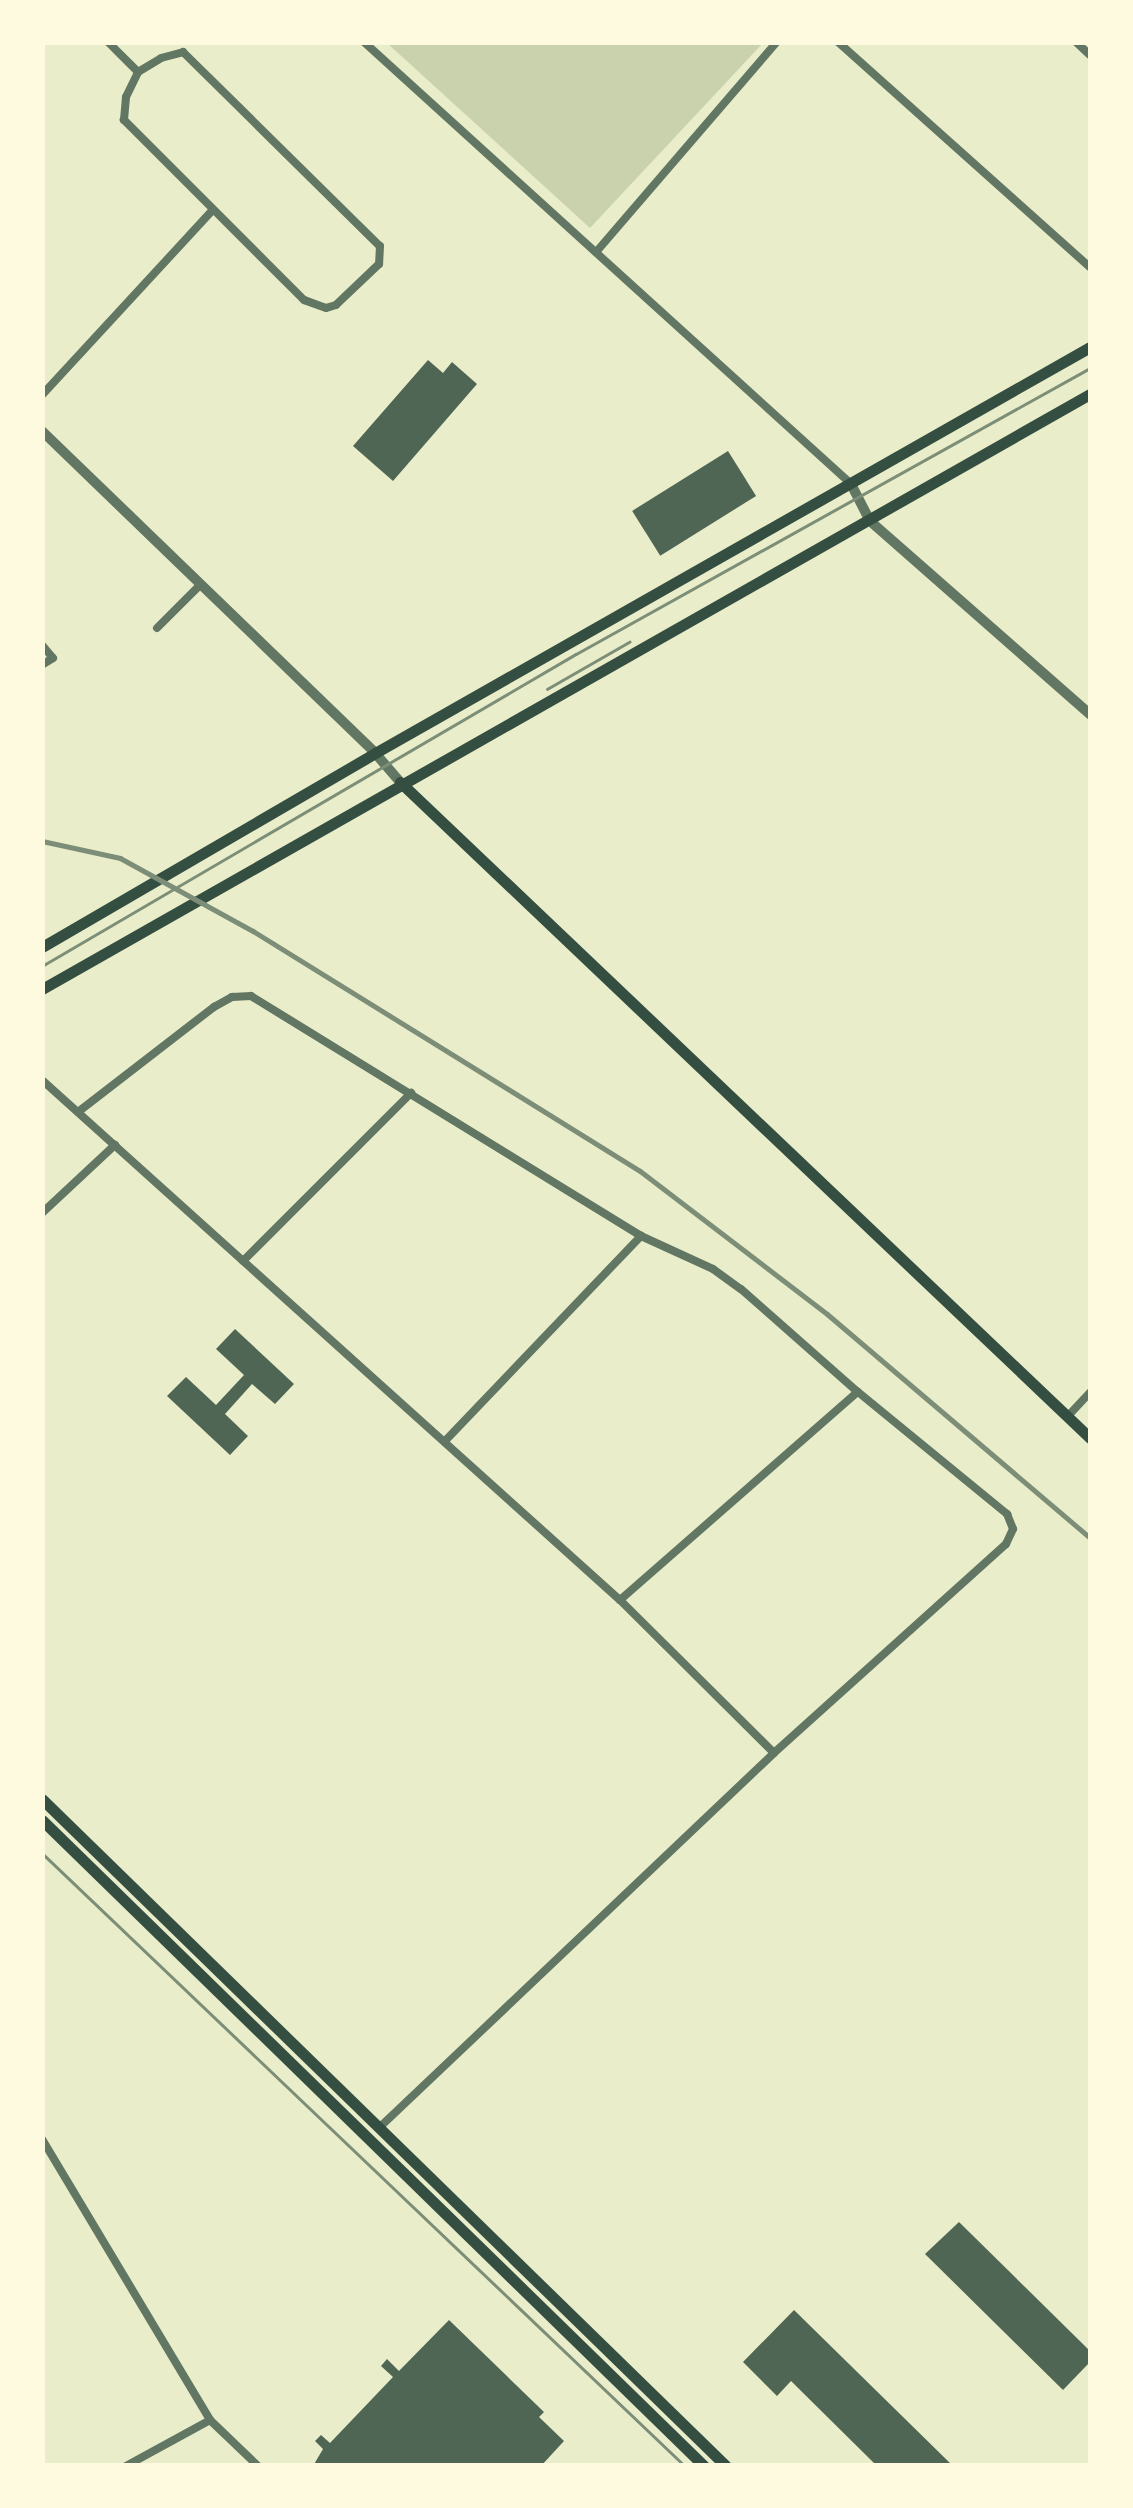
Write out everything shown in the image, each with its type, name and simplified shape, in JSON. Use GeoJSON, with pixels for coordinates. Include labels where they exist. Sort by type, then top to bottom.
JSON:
{"type":"FeatureCollection","features":[{"type":"Feature","properties":{"kind":"main road"},"geometry":{"type":"LineString","coordinates":[[42,947],[1090,347]]}},
{"type":"Feature","properties":{"kind":"main road"},"geometry":{"type":"LineString","coordinates":[[42,990],[400,782],[1090,394]]}},
{"type":"Feature","properties":{"kind":"main road"},"geometry":{"type":"LineString","coordinates":[[400,782],[1090,1438]]}},
{"type":"Feature","properties":{"kind":"main road"},"geometry":{"type":"LineString","coordinates":[[42,1799],[726,2466]]}},
{"type":"Feature","properties":{"kind":"main road"},"geometry":{"type":"LineString","coordinates":[[42,1820],[704,2466]]}},
{"type":"Feature","properties":{"kind":"street"},"geometry":{"type":"LineString","coordinates":[[108,42],[138,72]]}},
{"type":"Feature","properties":{"kind":"street"},"geometry":{"type":"LineString","coordinates":[[364,42],[851,484],[870,521],[1090,714]]}},
{"type":"Feature","properties":{"kind":"street"},"geometry":{"type":"LineString","coordinates":[[597,251],[777,42]]}},
{"type":"Feature","properties":{"kind":"street"},"geometry":{"type":"LineString","coordinates":[[838,42],[1090,267]]}},
{"type":"Feature","properties":{"kind":"street"},"geometry":{"type":"LineString","coordinates":[[1076,42],[1090,56]]}},
{"type":"Feature","properties":{"kind":"street"},"geometry":{"type":"LineString","coordinates":[[172,54],[191,56],[373,236],[382,255],[379,264],[336,304],[316,305],[304,300],[124,120],[126,98],[138,72],[172,54]]}},
{"type":"Feature","properties":{"kind":"street"},"geometry":{"type":"LineString","coordinates":[[42,395],[213,210]]}},
{"type":"Feature","properties":{"kind":"street"},"geometry":{"type":"LineString","coordinates":[[42,431],[375,753],[400,782]]}},
{"type":"Feature","properties":{"kind":"street"},"geometry":{"type":"LineString","coordinates":[[157,628],[200,585]]}},
{"type":"Feature","properties":{"kind":"street"},"geometry":{"type":"LineString","coordinates":[[42,645],[53,658],[42,665]]}},
{"type":"Feature","properties":{"kind":"street"},"geometry":{"type":"LineString","coordinates":[[78,1112],[232,996],[251,996],[641,1236],[713,1269],[1008,1514],[1013,1530],[1006,1544],[774,1754],[369,2139]]}},
{"type":"Feature","properties":{"kind":"street"},"geometry":{"type":"LineString","coordinates":[[42,1080],[620,1600],[774,1754]]}},
{"type":"Feature","properties":{"kind":"street"},"geometry":{"type":"LineString","coordinates":[[243,1261],[411,1093]]}},
{"type":"Feature","properties":{"kind":"street"},"geometry":{"type":"LineString","coordinates":[[42,1212],[115,1146]]}},
{"type":"Feature","properties":{"kind":"street"},"geometry":{"type":"LineString","coordinates":[[445,1441],[641,1236]]}},
{"type":"Feature","properties":{"kind":"street"},"geometry":{"type":"LineString","coordinates":[[620,1600],[858,1392]]}},
{"type":"Feature","properties":{"kind":"street"},"geometry":{"type":"LineString","coordinates":[[1068,1416],[1090,1392]]}},
{"type":"Feature","properties":{"kind":"street"},"geometry":{"type":"LineString","coordinates":[[43,2140],[210,2420],[258,2466]]}},
{"type":"Feature","properties":{"kind":"street"},"geometry":{"type":"LineString","coordinates":[[126,2466],[210,2420]]}},
{"type":"Feature","properties":{"kind":"green space"},"geometry":{"type":"Polygon","coordinates":[[[387,43],[763,43],[590,228],[387,43]]]}},
{"type":"Feature","properties":{"kind":"building"},"geometry":{"type":"Polygon","coordinates":[[[428,360],[443,373],[452,362],[477,384],[393,481],[353,446],[428,360]]]}},
{"type":"Feature","properties":{"kind":"building"},"geometry":{"type":"Polygon","coordinates":[[[728,451],[756,496],[660,556],[632,511],[728,451]]]}},
{"type":"Feature","properties":{"kind":"building"},"geometry":{"type":"Polygon","coordinates":[[[235,1329],[294,1384],[275,1404],[252,1384],[225,1414],[248,1436],[230,1455],[167,1396],[186,1377],[216,1405],[244,1375],[216,1349],[235,1329]]]}},
{"type":"Feature","properties":{"kind":"building"},"geometry":{"type":"Polygon","coordinates":[[[959,2222],[1090,2351],[1090,2362],[1063,2390],[925,2254],[959,2222]]]}},
{"type":"Feature","properties":{"kind":"building"},"geometry":{"type":"Polygon","coordinates":[[[794,2310],[953,2466],[877,2466],[791,2381],[777,2396],[743,2362],[794,2310]]]}},
{"type":"Feature","properties":{"kind":"building"},"geometry":{"type":"Polygon","coordinates":[[[449,2320],[544,2412],[539,2417],[564,2441],[541,2466],[313,2466],[323,2449],[315,2441],[321,2435],[330,2443],[393,2377],[381,2366],[387,2359],[399,2371],[449,2320]]]}},
{"type":"Feature","properties":{"kind":"tram line"},"geometry":{"type":"LineString","coordinates":[[42,966],[576,654],[1090,368]]}},
{"type":"Feature","properties":{"kind":"tram line"},"geometry":{"type":"LineString","coordinates":[[547,689],[629,642]]}},
{"type":"Feature","properties":{"kind":"tram line"},"geometry":{"type":"LineString","coordinates":[[42,1853],[685,2466]]}},
{"type":"Feature","properties":{"kind":"railway"},"geometry":{"type":"LineString","coordinates":[[42,841],[120,858],[253,931],[640,1171],[827,1314],[1090,1538]]}}]}
